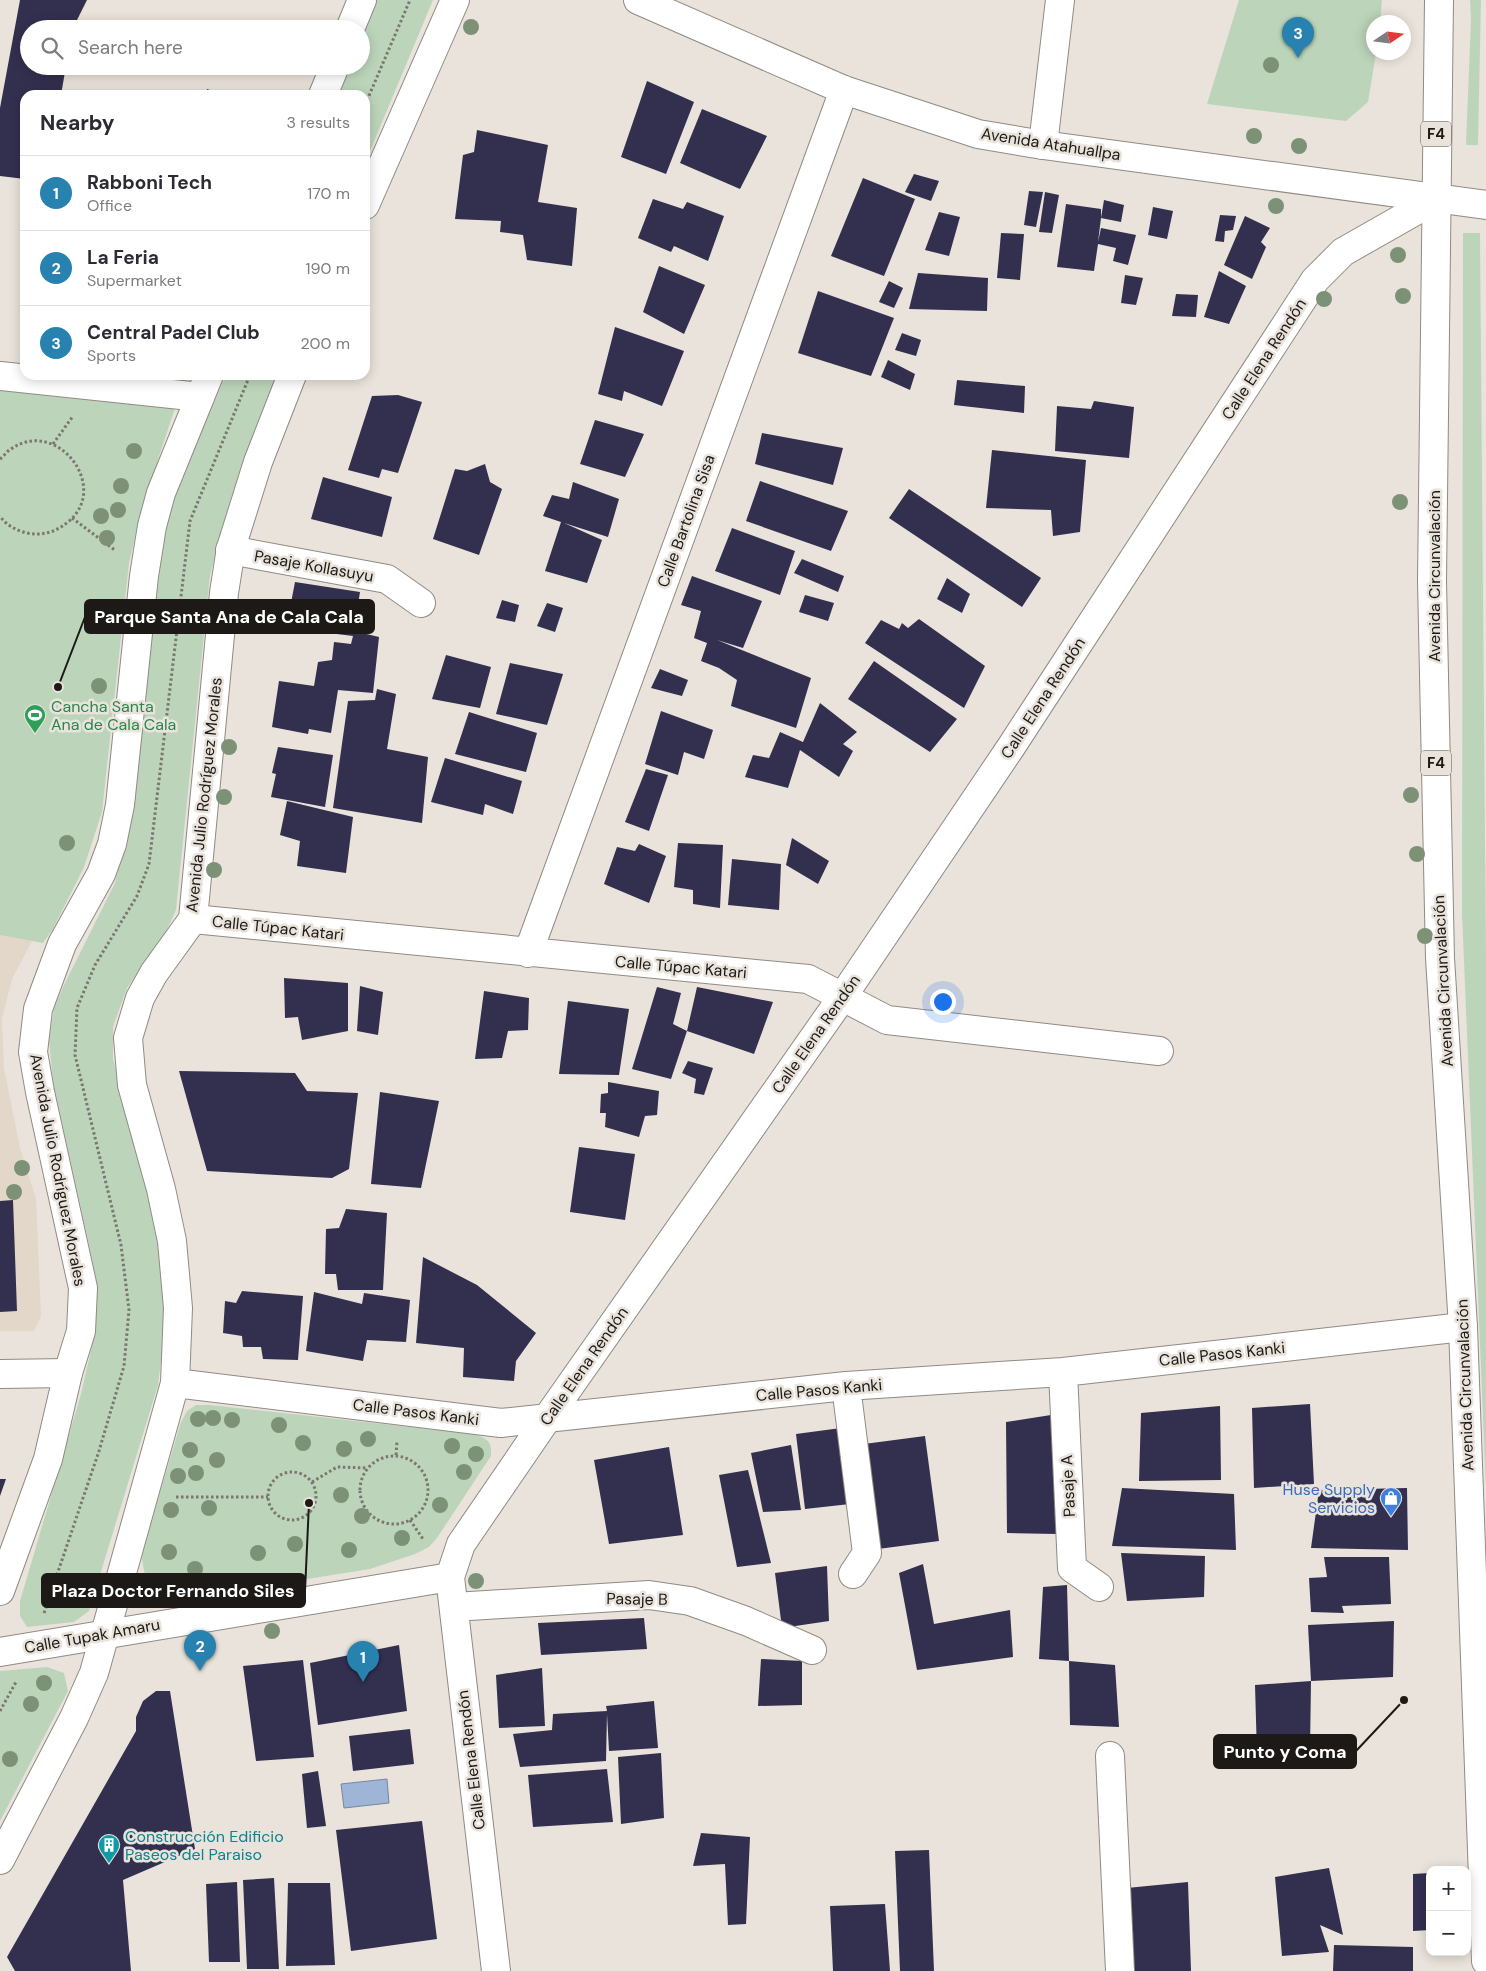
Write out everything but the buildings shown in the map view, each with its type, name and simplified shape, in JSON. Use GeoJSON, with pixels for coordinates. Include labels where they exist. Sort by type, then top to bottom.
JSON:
{"type":"FeatureCollection","features":[{"type":"Feature","properties":{"kind":"main road"},"geometry":{"type":"LineString","coordinates":[[354,20],[362,0]]}},
{"type":"Feature","properties":{"kind":"main road"},"geometry":{"type":"LineString","coordinates":[[370,194],[455,0]]}},
{"type":"Feature","properties":{"kind":"main road","name":"Avenida Atahuallpa"},"geometry":{"type":"LineString","coordinates":[[638,0],[844,90],[978,134],[1043,145],[1486,205]]}},
{"type":"Feature","properties":{"kind":"main road"},"geometry":{"type":"LineString","coordinates":[[1043,145],[1060,0]]}},
{"type":"Feature","properties":{"kind":"main road","name":"Avenida Circunvalación"},"geometry":{"type":"LineString","coordinates":[[1439,0],[1432,582],[1440,939],[1463,1327],[1486,1961]]}},
{"type":"Feature","properties":{"kind":"main road"},"geometry":{"type":"LineString","coordinates":[[325,90],[331,75]]}},
{"type":"Feature","properties":{"kind":"main road","name":"Calle Bartolina Sisa"},"geometry":{"type":"LineString","coordinates":[[528,953],[844,90]]}},
{"type":"Feature","properties":{"kind":"main road","name":"Calle Elena Rendón"},"geometry":{"type":"LineString","coordinates":[[496,1971],[450,1577],[461,1544],[843,996],[1017,739],[1315,280],[1343,252],[1438,198]]}},
{"type":"Feature","properties":{"kind":"main road"},"geometry":{"type":"LineString","coordinates":[[0,376],[20,377]]}},
{"type":"Feature","properties":{"kind":"main road"},"geometry":{"type":"LineString","coordinates":[[82,380],[204,386]]}},
{"type":"Feature","properties":{"kind":"main road","name":"Avenida Julio Rodríguez Morales"},"geometry":{"type":"LineString","coordinates":[[0,1860],[74,1718],[94,1673],[107,1633],[175,1383],[178,1308],[172,1241],[161,1189],[132,1085],[128,1038],[140,998],[154,973],[193,919],[223,603],[230,550],[258,462],[290,380]]}},
{"type":"Feature","properties":{"kind":"main road","name":"Avenida Julio Rodríguez Morales"},"geometry":{"type":"LineString","coordinates":[[0,1591],[48,1459],[68,1373],[81,1331],[83,1288],[40,1092],[34,1052],[38,1009],[62,944],[101,874],[112,844],[120,805],[144,576],[152,526],[161,493],[204,386]]}},
{"type":"Feature","properties":{"kind":"main road","name":"Pasaje Kollasuyu"},"geometry":{"type":"LineString","coordinates":[[230,550],[387,579],[421,603]]}},
{"type":"Feature","properties":{"kind":"main road","name":"Calle Túpac Katari"},"geometry":{"type":"LineString","coordinates":[[193,919],[528,953],[808,978],[887,1020],[1159,1051]]}},
{"type":"Feature","properties":{"kind":"main road","name":"Calle Pasos Kanki"},"geometry":{"type":"LineString","coordinates":[[175,1383],[501,1422],[846,1386],[1063,1372],[1463,1327]]}},
{"type":"Feature","properties":{"kind":"main road","name":"Pasaje A"},"geometry":{"type":"LineString","coordinates":[[1063,1372],[1072,1568],[1100,1587]]}},
{"type":"Feature","properties":{"kind":"main road"},"geometry":{"type":"LineString","coordinates":[[0,1374],[68,1373]]}},
{"type":"Feature","properties":{"kind":"main road"},"geometry":{"type":"LineString","coordinates":[[846,1386],[867,1553],[853,1574]]}},
{"type":"Feature","properties":{"kind":"main road","name":"Calle Tupak Amaru"},"geometry":{"type":"LineString","coordinates":[[0,1652],[450,1577]]}},
{"type":"Feature","properties":{"kind":"main road","name":"Pasaje B"},"geometry":{"type":"LineString","coordinates":[[454,1607],[649,1595],[690,1601],[746,1621],[812,1650]]}},
{"type":"Feature","properties":{"kind":"main road"},"geometry":{"type":"LineString","coordinates":[[1110,1756],[1120,1971]]}},
{"type":"Feature","properties":{"kind":"path"},"geometry":{"type":"LineString","coordinates":[[370,93],[410,0]]}},
{"type":"Feature","properties":{"kind":"path"},"geometry":{"type":"LineString","coordinates":[[53,444],[76,413]]}},
{"type":"Feature","properties":{"kind":"path"},"geometry":{"type":"LineString","coordinates":[[0,459],[11,449],[24,443],[39,441],[53,444],[70,456],[82,474],[83,489],[80,505],[72,518],[60,528],[45,534],[29,534],[14,529],[0,516]]}},
{"type":"Feature","properties":{"kind":"path"},"geometry":{"type":"LineString","coordinates":[[72,518],[118,553]]}},
{"type":"Feature","properties":{"kind":"path"},"geometry":{"type":"LineString","coordinates":[[396,1455],[416,1463],[427,1481],[428,1492],[425,1503],[419,1513],[410,1520],[398,1524],[386,1524],[375,1519],[367,1512],[361,1501],[359,1490],[361,1478],[367,1468],[376,1460],[386,1456],[396,1455]]}},
{"type":"Feature","properties":{"kind":"path"},"geometry":{"type":"LineString","coordinates":[[312,1482],[337,1467],[367,1468]]}},
{"type":"Feature","properties":{"kind":"path"},"geometry":{"type":"LineString","coordinates":[[300,1473],[312,1482],[315,1489],[315,1504],[311,1512],[297,1520],[281,1517],[274,1512],[268,1496],[269,1488],[280,1475],[300,1473]]}},
{"type":"Feature","properties":{"kind":"path"},"geometry":{"type":"LineString","coordinates":[[174,1497],[268,1496]]}},
{"type":"Feature","properties":{"kind":"path"},"geometry":{"type":"LineString","coordinates":[[410,1520],[423,1539]]}},
{"type":"Feature","properties":{"kind":"path"},"geometry":{"type":"LineString","coordinates":[[0,1711],[15,1685]]}},
{"type":"Feature","properties":{"kind":"shaded area"},"geometry":{"type":"Polygon","coordinates":[[[0,935],[32,941],[12,979],[2,1019],[4,1068],[20,1148],[36,1199],[41,1316],[34,1331],[0,1331],[0,935]]]}},
{"type":"Feature","properties":{"kind":"green space"},"geometry":{"type":"Polygon","coordinates":[[[376,0],[433,0],[370,151],[370,90],[341,90],[347,75],[370,75],[370,20],[368,20],[376,0]]]}},
{"type":"Feature","properties":{"kind":"green space"},"geometry":{"type":"Polygon","coordinates":[[[1239,0],[1382,0],[1381,15],[1366,15],[1366,60],[1375,60],[1368,102],[1346,121],[1207,104],[1239,0]]]}},
{"type":"Feature","properties":{"kind":"green space"},"geometry":{"type":"Polygon","coordinates":[[[1470,0],[1481,0],[1478,145],[1466,145],[1471,19],[1470,0]]]}},
{"type":"Feature","properties":{"kind":"green space"},"geometry":{"type":"Polygon","coordinates":[[[1463,233],[1480,233],[1486,952],[1486,1488],[1462,913],[1463,233]]]}},
{"type":"Feature","properties":{"kind":"green space"},"geometry":{"type":"Polygon","coordinates":[[[224,380],[275,380],[231,498],[210,575],[176,910],[167,930],[127,988],[113,1027],[113,1059],[151,1199],[163,1262],[165,1328],[158,1385],[89,1611],[74,1622],[27,1627],[20,1616],[20,1601],[81,1394],[92,1346],[97,1304],[93,1263],[53,1082],[49,1040],[54,1009],[115,883],[128,831],[160,546],[173,494],[224,380]]]}},
{"type":"Feature","properties":{"kind":"green space"},"geometry":{"type":"Polygon","coordinates":[[[0,386],[176,405],[142,508],[129,563],[102,812],[84,867],[53,929],[43,943],[0,935],[0,386]]]}},
{"type":"Feature","properties":{"kind":"green space"},"geometry":{"type":"Polygon","coordinates":[[[196,1405],[474,1434],[488,1441],[491,1447],[491,1456],[437,1538],[429,1547],[415,1554],[370,1569],[207,1595],[176,1597],[157,1592],[145,1575],[141,1556],[181,1422],[187,1411],[196,1405]]]}},
{"type":"Feature","properties":{"kind":"green space"},"geometry":{"type":"Polygon","coordinates":[[[47,1667],[64,1673],[68,1691],[0,1821],[0,1671],[47,1667]]]}},
{"type":"Feature","properties":{"kind":"water"},"geometry":{"type":"Polygon","coordinates":[[[387,1779],[389,1803],[344,1808],[341,1784],[387,1779]]]}},
{"type":"Feature","properties":{"kind":"place","name":"Central Padel Club"},"geometry":{"type":"Point","coordinates":[1298,58]}},
{"type":"Feature","properties":{"kind":"place","name":"Parque Santa Ana de Cala Cala"},"geometry":{"type":"Point","coordinates":[58,687]}},
{"type":"Feature","properties":{"kind":"place","name":"Cancha Santa Ana de Cala Cala"},"geometry":{"type":"Point","coordinates":[35,734]}},
{"type":"Feature","properties":{"kind":"place","name":"Plaza Doctor Fernando Siles"},"geometry":{"type":"Point","coordinates":[309,1503]}},
{"type":"Feature","properties":{"kind":"place","name":"Huse Supply Servicios"},"geometry":{"type":"Point","coordinates":[1391,1517]}},
{"type":"Feature","properties":{"kind":"place","name":"La Feria"},"geometry":{"type":"Point","coordinates":[200,1671]}},
{"type":"Feature","properties":{"kind":"place","name":"Rabboni Tech"},"geometry":{"type":"Point","coordinates":[363,1682]}},
{"type":"Feature","properties":{"kind":"place","name":"Punto y Coma"},"geometry":{"type":"Point","coordinates":[1404,1700]}},
{"type":"Feature","properties":{"kind":"place","name":"Construcción Edificio Paseos del Paraiso"},"geometry":{"type":"Point","coordinates":[109,1864]}}]}
